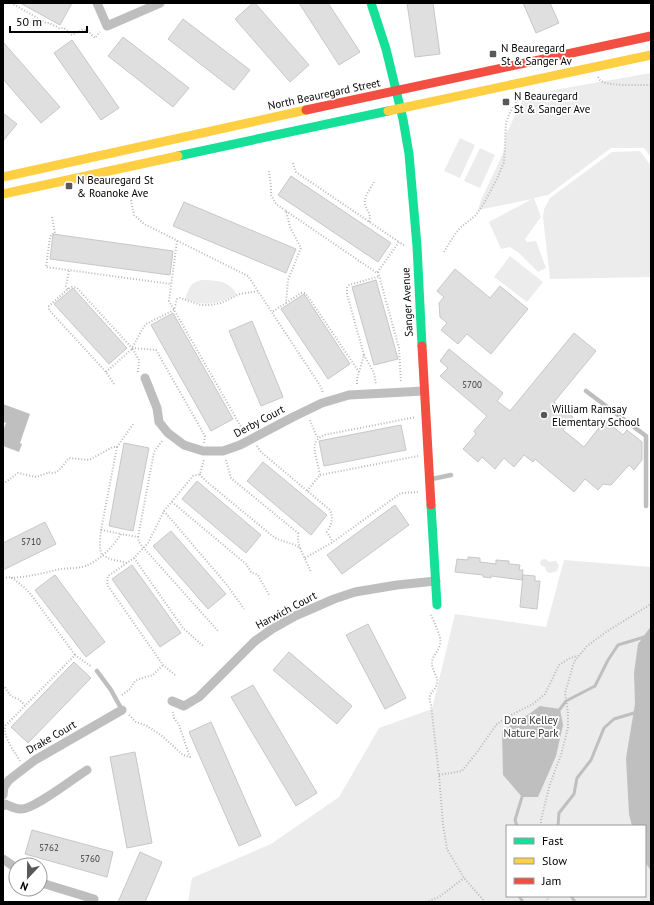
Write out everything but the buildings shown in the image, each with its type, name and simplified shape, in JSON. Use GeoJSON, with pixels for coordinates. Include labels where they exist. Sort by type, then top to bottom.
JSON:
{"type":"FeatureCollection","features":[{"type":"Feature","properties":{"kind":"main road","name":"Sanger Avenue"},"geometry":{"type":"LineString","coordinates":[[371,3],[386,49],[409,154],[417,246],[437,605]]}},
{"type":"Feature","properties":{"kind":"main road","name":"North Beauregard Street"},"geometry":{"type":"LineString","coordinates":[[3,177],[651,36]]}},
{"type":"Feature","properties":{"kind":"main road"},"geometry":{"type":"LineString","coordinates":[[3,194],[651,55]]}},
{"type":"Feature","properties":{"kind":"street"},"geometry":{"type":"LineString","coordinates":[[97,3],[106,26],[160,3]]}},
{"type":"Feature","properties":{"kind":"street","name":"Derby Court"},"geometry":{"type":"LineString","coordinates":[[141,377],[157,408],[159,422],[168,433],[184,445],[205,451],[223,451],[240,445],[306,410],[349,395],[424,391]]}},
{"type":"Feature","properties":{"kind":"street","name":"Harwich Court"},"geometry":{"type":"LineString","coordinates":[[172,701],[184,706],[199,697],[255,641],[295,616],[334,599],[355,592],[397,585],[436,582]]}},
{"type":"Feature","properties":{"kind":"street","name":"Drake Court"},"geometry":{"type":"LineString","coordinates":[[87,770],[30,807],[21,810],[4,800],[4,787],[9,780],[35,760],[122,710]]}},
{"type":"Feature","properties":{"kind":"street"},"geometry":{"type":"LineString","coordinates":[[48,885],[94,899],[93,902]]}},
{"type":"Feature","properties":{"kind":"lane"},"geometry":{"type":"LineString","coordinates":[[586,391],[646,436],[646,506]]}},
{"type":"Feature","properties":{"kind":"lane"},"geometry":{"type":"LineString","coordinates":[[430,480],[451,475]]}},
{"type":"Feature","properties":{"kind":"lane"},"geometry":{"type":"LineString","coordinates":[[97,671],[122,710]]}},
{"type":"Feature","properties":{"kind":"path"},"geometry":{"type":"LineString","coordinates":[[11,3],[46,23],[49,22],[59,28],[64,28],[72,35],[82,30],[87,30],[95,38],[106,26]]}},
{"type":"Feature","properties":{"kind":"path"},"geometry":{"type":"LineString","coordinates":[[596,75],[604,82],[651,85]]}},
{"type":"Feature","properties":{"kind":"path"},"geometry":{"type":"LineString","coordinates":[[444,252],[460,228],[475,216],[483,205],[496,179],[504,162],[506,122],[510,112],[521,96]]}},
{"type":"Feature","properties":{"kind":"path"},"geometry":{"type":"LineString","coordinates":[[294,163],[296,172],[369,222],[406,246],[417,246]]}},
{"type":"Feature","properties":{"kind":"path"},"geometry":{"type":"LineString","coordinates":[[269,171],[271,195],[276,204],[377,273],[378,272],[399,348],[402,392]]}},
{"type":"Feature","properties":{"kind":"path"},"geometry":{"type":"LineString","coordinates":[[369,222],[370,215],[365,204],[365,200],[374,182]]}},
{"type":"Feature","properties":{"kind":"path"},"geometry":{"type":"LineString","coordinates":[[131,200],[134,215],[144,224],[248,276],[321,387],[326,402]]}},
{"type":"Feature","properties":{"kind":"path"},"geometry":{"type":"LineString","coordinates":[[286,211],[290,227],[301,248],[288,280],[286,303]]}},
{"type":"Feature","properties":{"kind":"path"},"geometry":{"type":"LineString","coordinates":[[52,217],[54,233],[50,238],[46,267],[171,284]]}},
{"type":"Feature","properties":{"kind":"path"},"geometry":{"type":"LineString","coordinates":[[177,241],[169,301],[251,439],[261,452],[330,510],[333,518],[327,532],[333,542]]}},
{"type":"Feature","properties":{"kind":"path"},"geometry":{"type":"LineString","coordinates":[[378,272],[399,242]]}},
{"type":"Feature","properties":{"kind":"path"},"geometry":{"type":"LineString","coordinates":[[68,289],[66,286],[69,270]]}},
{"type":"Feature","properties":{"kind":"path"},"geometry":{"type":"LineString","coordinates":[[377,393],[374,373],[364,355],[347,294],[347,288],[348,285],[380,276]]}},
{"type":"Feature","properties":{"kind":"path"},"geometry":{"type":"LineString","coordinates":[[114,384],[106,372],[49,310],[50,306],[72,287],[77,288],[132,348],[139,360],[141,377]]}},
{"type":"Feature","properties":{"kind":"path"},"geometry":{"type":"LineString","coordinates":[[106,372],[132,348],[146,324],[174,310],[177,299],[180,298],[201,305],[211,305],[221,303],[240,294],[258,291]]}},
{"type":"Feature","properties":{"kind":"path"},"geometry":{"type":"LineString","coordinates":[[272,312],[302,293],[305,293],[359,372]]}},
{"type":"Feature","properties":{"kind":"path"},"geometry":{"type":"LineString","coordinates":[[132,348],[156,350],[205,436],[205,451],[200,474],[206,482],[277,539],[300,548]]}},
{"type":"Feature","properties":{"kind":"path"},"geometry":{"type":"LineString","coordinates":[[358,394],[357,379],[364,355]]}},
{"type":"Feature","properties":{"kind":"path"},"geometry":{"type":"LineString","coordinates":[[306,410],[316,435],[319,438]]}},
{"type":"Feature","properties":{"kind":"path"},"geometry":{"type":"LineString","coordinates":[[320,474],[315,443],[324,435],[416,417]]}},
{"type":"Feature","properties":{"kind":"path"},"geometry":{"type":"LineString","coordinates":[[127,563],[110,559],[102,555],[100,549],[100,530],[117,447],[134,423]]}},
{"type":"Feature","properties":{"kind":"path"},"geometry":{"type":"LineString","coordinates":[[168,433],[154,452],[138,537],[139,542],[204,617],[218,630]]}},
{"type":"Feature","properties":{"kind":"path"},"geometry":{"type":"LineString","coordinates":[[3,484],[18,473],[36,477],[48,472],[52,474],[57,472],[69,458],[89,460],[113,446],[117,447]]}},
{"type":"Feature","properties":{"kind":"path"},"geometry":{"type":"LineString","coordinates":[[223,451],[231,478],[298,533],[300,548],[311,572]]}},
{"type":"Feature","properties":{"kind":"path"},"geometry":{"type":"LineString","coordinates":[[307,491],[320,474],[418,456],[418,461]]}},
{"type":"Feature","properties":{"kind":"path"},"geometry":{"type":"LineString","coordinates":[[174,675],[163,664],[108,586],[107,582],[108,576],[134,558],[148,543],[164,512],[193,476],[200,474]]}},
{"type":"Feature","properties":{"kind":"path"},"geometry":{"type":"LineString","coordinates":[[305,558],[333,542],[401,493],[419,492],[419,486]]}},
{"type":"Feature","properties":{"kind":"path"},"geometry":{"type":"LineString","coordinates":[[172,502],[246,564],[251,572],[258,575],[269,595]]}},
{"type":"Feature","properties":{"kind":"path"},"geometry":{"type":"LineString","coordinates":[[164,512],[227,585],[244,609]]}},
{"type":"Feature","properties":{"kind":"path"},"geometry":{"type":"LineString","coordinates":[[100,530],[138,537]]}},
{"type":"Feature","properties":{"kind":"path"},"geometry":{"type":"LineString","coordinates":[[3,578],[32,576],[60,569],[86,566],[102,555],[122,534]]}},
{"type":"Feature","properties":{"kind":"path"},"geometry":{"type":"LineString","coordinates":[[134,558],[183,628],[203,646]]}},
{"type":"Feature","properties":{"kind":"path"},"geometry":{"type":"LineString","coordinates":[[11,578],[32,596],[75,654],[97,671]]}},
{"type":"Feature","properties":{"kind":"path"},"geometry":{"type":"LineString","coordinates":[[541,825],[550,784],[568,728],[568,712],[565,694],[574,662],[587,646],[606,632],[651,604]]}},
{"type":"Feature","properties":{"kind":"path"},"geometry":{"type":"LineString","coordinates":[[437,605],[429,610],[441,640],[440,646],[432,660],[432,665],[438,680],[436,686],[430,694],[429,699],[440,775],[443,824],[447,849],[464,878],[485,902]]}},
{"type":"Feature","properties":{"kind":"path"},"geometry":{"type":"LineString","coordinates":[[25,768],[9,742],[4,728],[6,724],[75,654]]}},
{"type":"Feature","properties":{"kind":"path"},"geometry":{"type":"LineString","coordinates":[[440,775],[462,771],[496,725],[507,717],[533,704],[545,694],[559,665],[570,658],[579,656]]}},
{"type":"Feature","properties":{"kind":"path"},"geometry":{"type":"LineString","coordinates":[[116,699],[130,689],[135,681],[153,675],[163,664]]}},
{"type":"Feature","properties":{"kind":"path"},"geometry":{"type":"LineString","coordinates":[[3,685],[11,696],[18,699],[25,705]]}},
{"type":"Feature","properties":{"kind":"path"},"geometry":{"type":"LineString","coordinates":[[122,710],[136,722],[147,726],[160,735],[183,755],[190,757],[179,725],[174,718]]}},
{"type":"Feature","properties":{"kind":"path"},"geometry":{"type":"LineString","coordinates":[[426,902],[439,897],[464,878]]}},
{"type":"Feature","properties":{"kind":"green space"},"geometry":{"type":"Polygon","coordinates":[[[651,73],[651,157],[644,148],[611,148],[548,195],[534,198],[541,217],[525,239],[527,242],[536,241],[546,268],[538,272],[519,253],[510,247],[501,249],[489,222],[532,199],[478,210],[481,200],[505,149],[506,134],[522,101],[554,90],[651,73]]]}},
{"type":"Feature","properties":{"kind":"green space"},"geometry":{"type":"Polygon","coordinates":[[[460,138],[475,145],[460,178],[444,171],[460,138]]]}},
{"type":"Feature","properties":{"kind":"green space"},"geometry":{"type":"Polygon","coordinates":[[[480,148],[495,155],[480,188],[464,181],[480,148]]]}},
{"type":"Feature","properties":{"kind":"green space"},"geometry":{"type":"Polygon","coordinates":[[[640,151],[651,166],[651,277],[550,279],[543,217],[544,209],[550,198],[612,152],[640,151]]]}},
{"type":"Feature","properties":{"kind":"green space"},"geometry":{"type":"Polygon","coordinates":[[[510,256],[543,282],[527,302],[494,277],[510,256]]]}},
{"type":"Feature","properties":{"kind":"green space"},"geometry":{"type":"Polygon","coordinates":[[[202,280],[212,280],[227,284],[237,295],[223,301],[206,304],[185,299],[192,284],[202,280]]]}},
{"type":"Feature","properties":{"kind":"green space"},"geometry":{"type":"Polygon","coordinates":[[[545,559],[549,562],[556,561],[559,566],[557,571],[551,573],[547,572],[545,567],[540,564],[541,560],[545,559]]]}},
{"type":"Feature","properties":{"kind":"green space","name":"Dora Kelley Nature Park"},"geometry":{"type":"Polygon","coordinates":[[[564,560],[651,567],[651,902],[188,902],[192,878],[271,844],[339,797],[379,728],[432,709],[455,614],[546,627],[564,560]]]}},
{"type":"Feature","properties":{"kind":"shaded area"},"geometry":{"type":"Polygon","coordinates":[[[3,404],[30,414],[20,443],[22,444],[19,452],[3,446],[3,431],[6,423],[3,422],[3,404]]]}},
{"type":"Feature","properties":{"kind":"shaded area"},"geometry":{"type":"Polygon","coordinates":[[[651,626],[651,871],[646,864],[646,825],[632,825],[629,814],[626,758],[635,704],[634,673],[638,644],[651,626]]]}},
{"type":"Feature","properties":{"kind":"shaded area"},"geometry":{"type":"Polygon","coordinates":[[[540,706],[560,709],[563,725],[556,756],[538,797],[522,797],[503,775],[502,731],[540,706]]]}},
{"type":"Feature","properties":{"kind":"waterway"},"geometry":{"type":"LineString","coordinates":[[560,709],[566,701],[595,686],[608,660],[618,645],[651,635]]}},
{"type":"Feature","properties":{"kind":"waterway"},"geometry":{"type":"LineString","coordinates":[[558,825],[559,813],[574,794],[577,778],[591,760],[604,728],[614,719],[636,711]]}},
{"type":"Feature","properties":{"kind":"waterway"},"geometry":{"type":"LineString","coordinates":[[517,825],[515,820],[522,797]]}},
{"type":"Feature","properties":{"kind":"waterway"},"geometry":{"type":"LineString","coordinates":[[520,897],[523,902]]}},
{"type":"Feature","properties":{"kind":"waterway"},"geometry":{"type":"LineString","coordinates":[[572,897],[575,902]]}},
{"type":"Feature","properties":{"kind":"traffic: fast"},"geometry":{"type":"LineString","coordinates":[[371,3],[386,49],[403,119],[409,154],[417,246],[422,346]]}},
{"type":"Feature","properties":{"kind":"traffic: fast"},"geometry":{"type":"LineString","coordinates":[[178,156],[388,111]]}},
{"type":"Feature","properties":{"kind":"traffic: fast"},"geometry":{"type":"LineString","coordinates":[[431,505],[437,605]]}},
{"type":"Feature","properties":{"kind":"traffic: slow"},"geometry":{"type":"LineString","coordinates":[[388,111],[651,55]]}},
{"type":"Feature","properties":{"kind":"traffic: slow"},"geometry":{"type":"LineString","coordinates":[[3,177],[306,110]]}},
{"type":"Feature","properties":{"kind":"traffic: slow"},"geometry":{"type":"LineString","coordinates":[[3,194],[178,156]]}},
{"type":"Feature","properties":{"kind":"traffic: jam"},"geometry":{"type":"LineString","coordinates":[[306,110],[651,36]]}},
{"type":"Feature","properties":{"kind":"traffic: jam"},"geometry":{"type":"LineString","coordinates":[[422,346],[431,505]]}},
{"type":"Feature","properties":{"kind":"place","name":"N Beauregard St & Sanger Av"},"geometry":{"type":"Point","coordinates":[493,54]}},
{"type":"Feature","properties":{"kind":"place","name":"N Beauregard St & Sanger Ave"},"geometry":{"type":"Point","coordinates":[506,102]}},
{"type":"Feature","properties":{"kind":"place","name":"N Beauregard St & Roanoke Ave"},"geometry":{"type":"Point","coordinates":[69,186]}},
{"type":"Feature","properties":{"kind":"place","name":"William Ramsay Elementary School"},"geometry":{"type":"Point","coordinates":[544,415]}}]}
